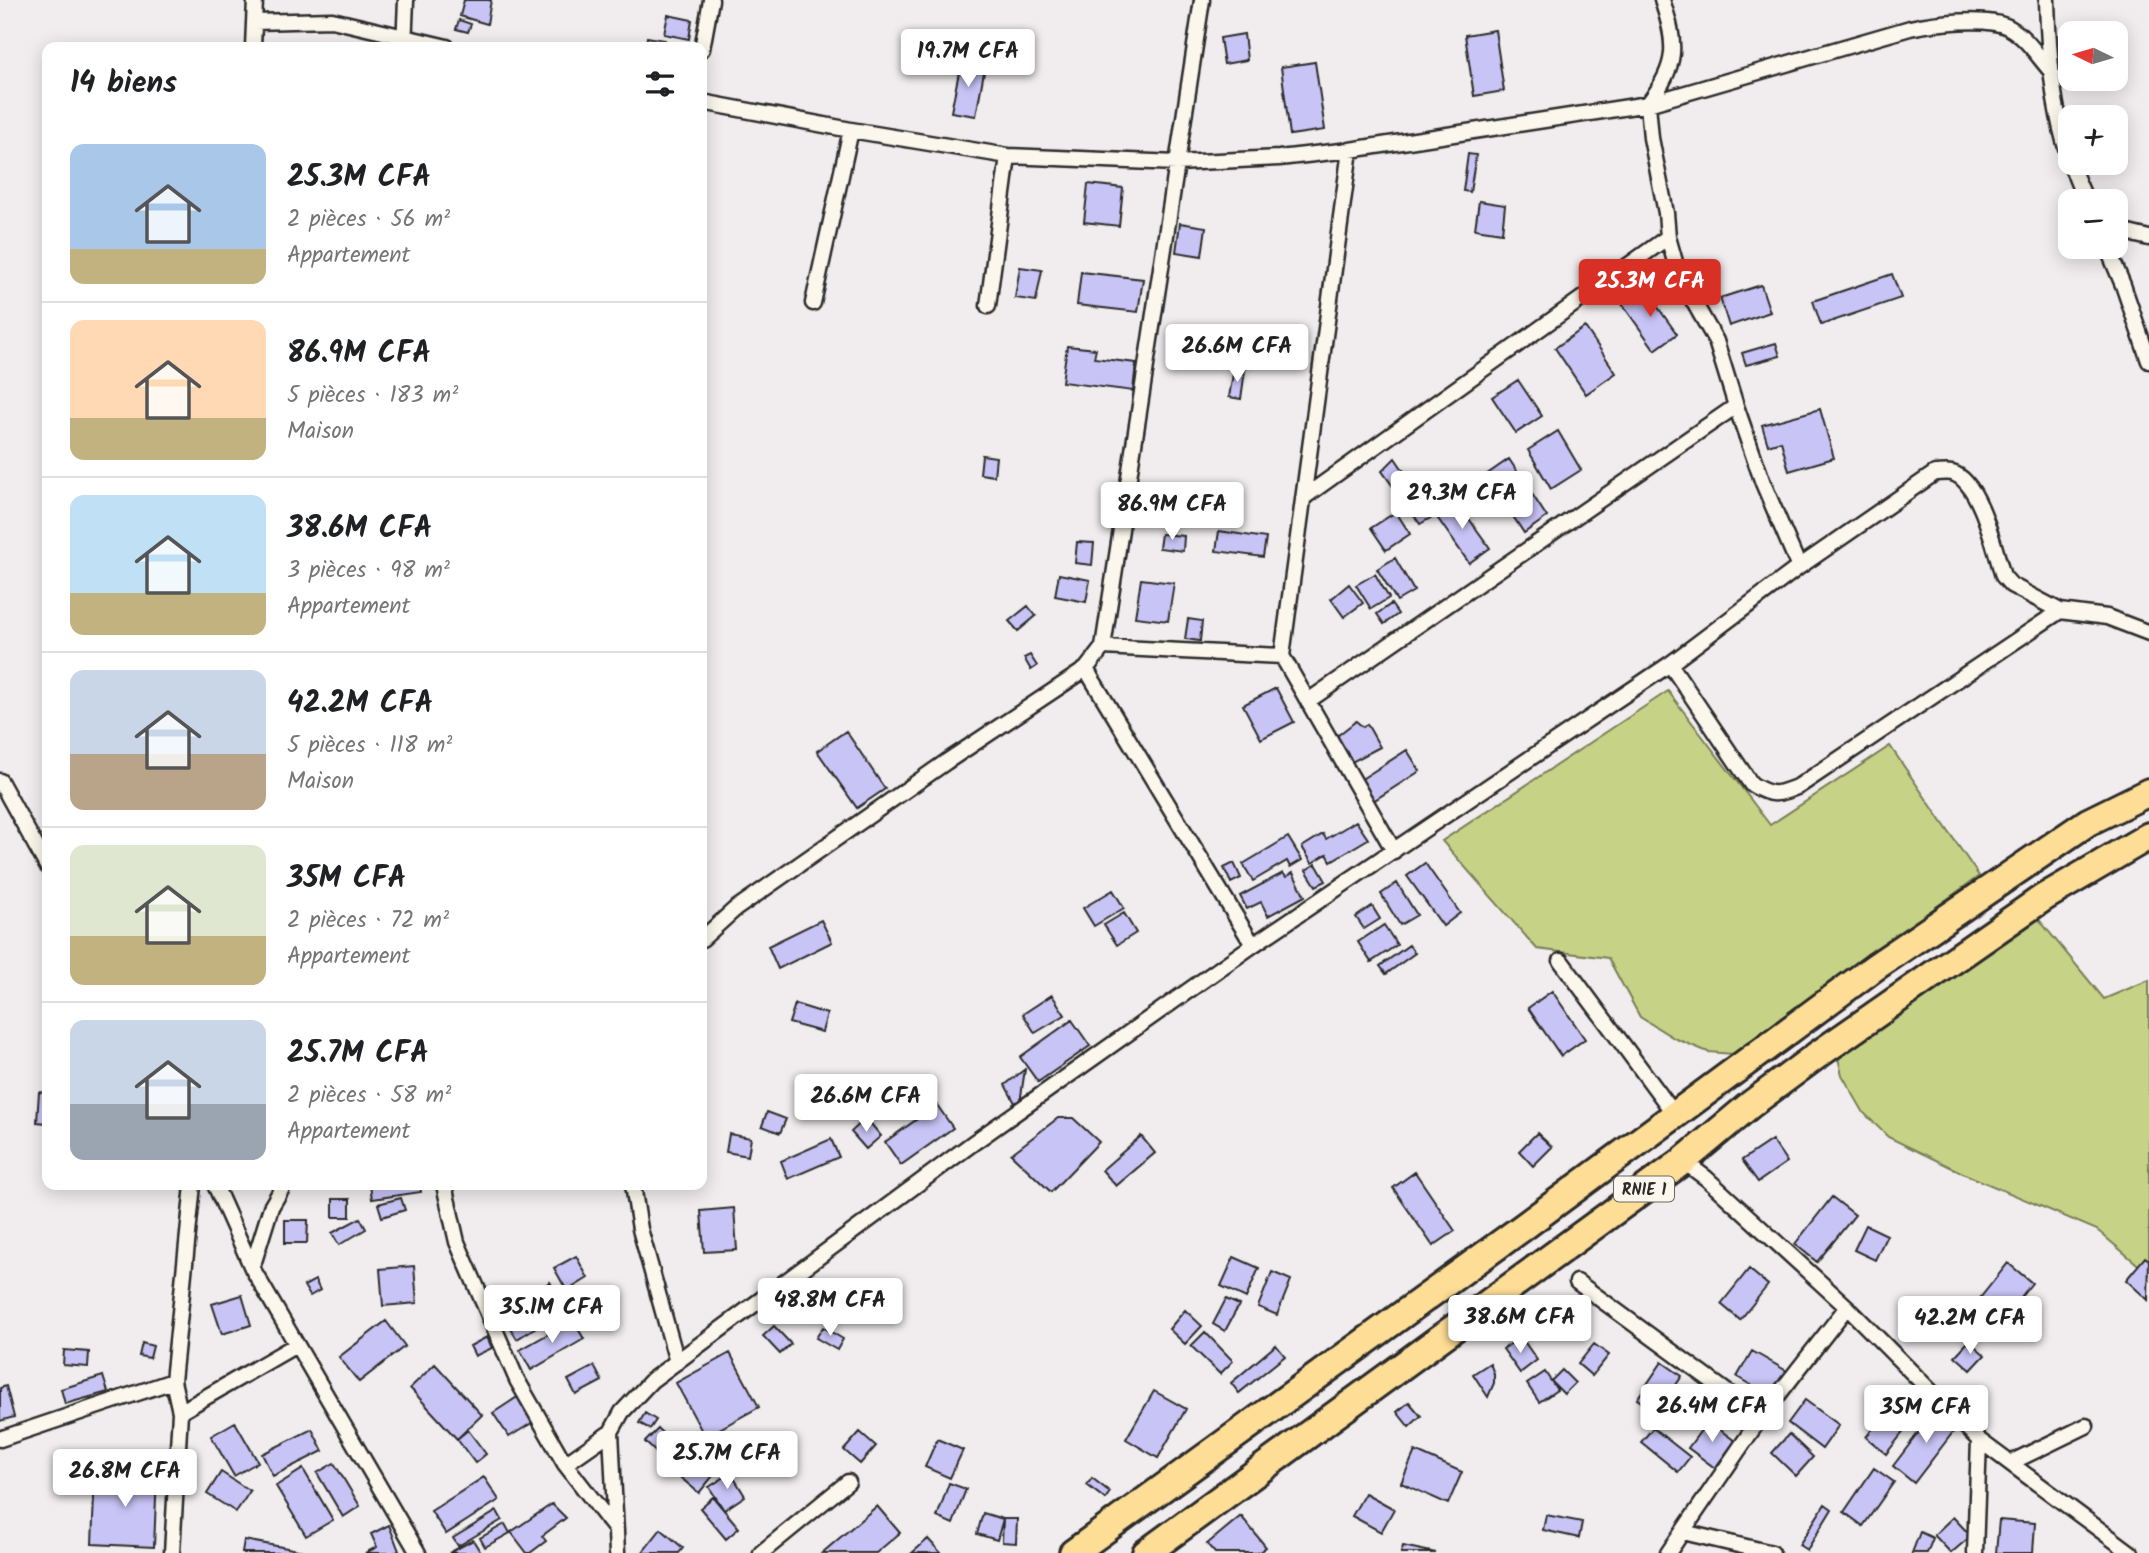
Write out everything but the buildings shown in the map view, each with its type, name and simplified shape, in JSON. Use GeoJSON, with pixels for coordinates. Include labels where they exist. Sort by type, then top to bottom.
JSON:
{"type":"FeatureCollection","features":[{"type":"Feature","properties":{"kind":"highway","name":"RNIE 1"},"geometry":{"type":"LineString","coordinates":[[1073,1553],[1875,967],[2088,822],[2149,792]]}},
{"type":"Feature","properties":{"kind":"highway","name":"RNIE 1"},"geometry":{"type":"LineString","coordinates":[[1146,1553],[1683,1161],[1750,1105],[1816,1056],[2043,898],[2149,836]]}},
{"type":"Feature","properties":{"kind":"street"},"geometry":{"type":"LineString","coordinates":[[253,42],[255,0]]}},
{"type":"Feature","properties":{"kind":"street"},"geometry":{"type":"LineString","coordinates":[[404,42],[406,0]]}},
{"type":"Feature","properties":{"kind":"street"},"geometry":{"type":"LineString","coordinates":[[703,42],[711,0]]}},
{"type":"Feature","properties":{"kind":"street"},"geometry":{"type":"LineString","coordinates":[[707,934],[734,910],[968,746],[1086,669],[1103,647],[1202,0]]}},
{"type":"Feature","properties":{"kind":"street"},"geometry":{"type":"LineString","coordinates":[[1662,0],[1674,47],[1671,68],[1664,85],[1648,104],[1668,237],[1679,276],[1716,341],[1763,483],[1799,567]]}},
{"type":"Feature","properties":{"kind":"street"},"geometry":{"type":"LineString","coordinates":[[2046,0],[2053,96],[2066,153],[2081,189]]}},
{"type":"Feature","properties":{"kind":"street"},"geometry":{"type":"LineString","coordinates":[[254,22],[332,20],[401,42]]}},
{"type":"Feature","properties":{"kind":"street"},"geometry":{"type":"LineString","coordinates":[[707,103],[1008,156],[1177,163],[1279,158],[1350,150],[1648,104],[1936,22],[1990,22],[2006,25],[2017,33],[2050,70]]}},
{"type":"Feature","properties":{"kind":"street"},"geometry":{"type":"LineString","coordinates":[[813,303],[850,130]]}},
{"type":"Feature","properties":{"kind":"street"},"geometry":{"type":"LineString","coordinates":[[1350,150],[1282,656],[1394,851]]}},
{"type":"Feature","properties":{"kind":"street"},"geometry":{"type":"LineString","coordinates":[[988,306],[1008,156]]}},
{"type":"Feature","properties":{"kind":"street"},"geometry":{"type":"LineString","coordinates":[[2128,233],[2149,238]]}},
{"type":"Feature","properties":{"kind":"street"},"geometry":{"type":"LineString","coordinates":[[1303,498],[1668,237]]}},
{"type":"Feature","properties":{"kind":"street"},"geometry":{"type":"LineString","coordinates":[[2112,259],[2149,361]]}},
{"type":"Feature","properties":{"kind":"street"},"geometry":{"type":"LineString","coordinates":[[1308,701],[1736,406]]}},
{"type":"Feature","properties":{"kind":"street"},"geometry":{"type":"LineString","coordinates":[[565,1464],[611,1432],[622,1412],[652,1380],[973,1143],[1253,945],[1670,664],[1799,567],[1935,473],[1954,473],[1967,482],[1979,502],[2006,580],[2011,585],[2060,611],[2107,617],[2149,633]]}},
{"type":"Feature","properties":{"kind":"street"},"geometry":{"type":"LineString","coordinates":[[1670,664],[1751,785],[1763,792],[1777,795],[1799,786],[2060,611]]}},
{"type":"Feature","properties":{"kind":"street"},"geometry":{"type":"LineString","coordinates":[[1103,647],[1282,656]]}},
{"type":"Feature","properties":{"kind":"street"},"geometry":{"type":"LineString","coordinates":[[1086,669],[1253,945]]}},
{"type":"Feature","properties":{"kind":"street"},"geometry":{"type":"LineString","coordinates":[[0,781],[42,857]]}},
{"type":"Feature","properties":{"kind":"street"},"geometry":{"type":"LineString","coordinates":[[1561,961],[1675,1115]]}},
{"type":"Feature","properties":{"kind":"street"},"geometry":{"type":"LineString","coordinates":[[1683,1161],[1706,1178],[1847,1307],[1979,1440],[2131,1553]]}},
{"type":"Feature","properties":{"kind":"street"},"geometry":{"type":"LineString","coordinates":[[172,1553],[180,1412],[173,1381],[192,1190]]}},
{"type":"Feature","properties":{"kind":"street"},"geometry":{"type":"LineString","coordinates":[[217,1190],[252,1268],[418,1553]]}},
{"type":"Feature","properties":{"kind":"street"},"geometry":{"type":"LineString","coordinates":[[252,1268],[271,1207],[281,1190]]}},
{"type":"Feature","properties":{"kind":"street"},"geometry":{"type":"LineString","coordinates":[[445,1190],[457,1242],[517,1380],[565,1464],[616,1531]]}},
{"type":"Feature","properties":{"kind":"street"},"geometry":{"type":"LineString","coordinates":[[634,1190],[640,1229],[677,1362]]}},
{"type":"Feature","properties":{"kind":"street"},"geometry":{"type":"LineString","coordinates":[[1577,1282],[1761,1417]]}},
{"type":"Feature","properties":{"kind":"street"},"geometry":{"type":"LineString","coordinates":[[1668,1553],[1761,1417],[1847,1307]]}},
{"type":"Feature","properties":{"kind":"street"},"geometry":{"type":"LineString","coordinates":[[180,1412],[296,1345]]}},
{"type":"Feature","properties":{"kind":"street"},"geometry":{"type":"LineString","coordinates":[[0,1439],[173,1381]]}},
{"type":"Feature","properties":{"kind":"street"},"geometry":{"type":"LineString","coordinates":[[2010,1463],[2086,1426]]}},
{"type":"Feature","properties":{"kind":"street"},"geometry":{"type":"LineString","coordinates":[[611,1432],[617,1553]]}},
{"type":"Feature","properties":{"kind":"street"},"geometry":{"type":"LineString","coordinates":[[1975,1553],[1979,1440]]}},
{"type":"Feature","properties":{"kind":"street"},"geometry":{"type":"LineString","coordinates":[[761,1553],[848,1482]]}},
{"type":"Feature","properties":{"kind":"street"},"geometry":{"type":"LineString","coordinates":[[1683,1532],[1772,1553]]}},
{"type":"Feature","properties":{"kind":"green space"},"geometry":{"type":"Polygon","coordinates":[[[1668,691],[1770,825],[1890,746],[1979,876],[1733,1054],[1708,1052],[1674,1038],[1640,1017],[1608,958],[1537,949],[1442,841],[1668,691]]]}},
{"type":"Feature","properties":{"kind":"green space"},"geometry":{"type":"Polygon","coordinates":[[[2023,900],[2104,999],[2149,980],[2149,1274],[2097,1230],[1967,1175],[1888,1137],[1864,1113],[1842,1075],[1834,1041],[2023,900]]]}}]}
